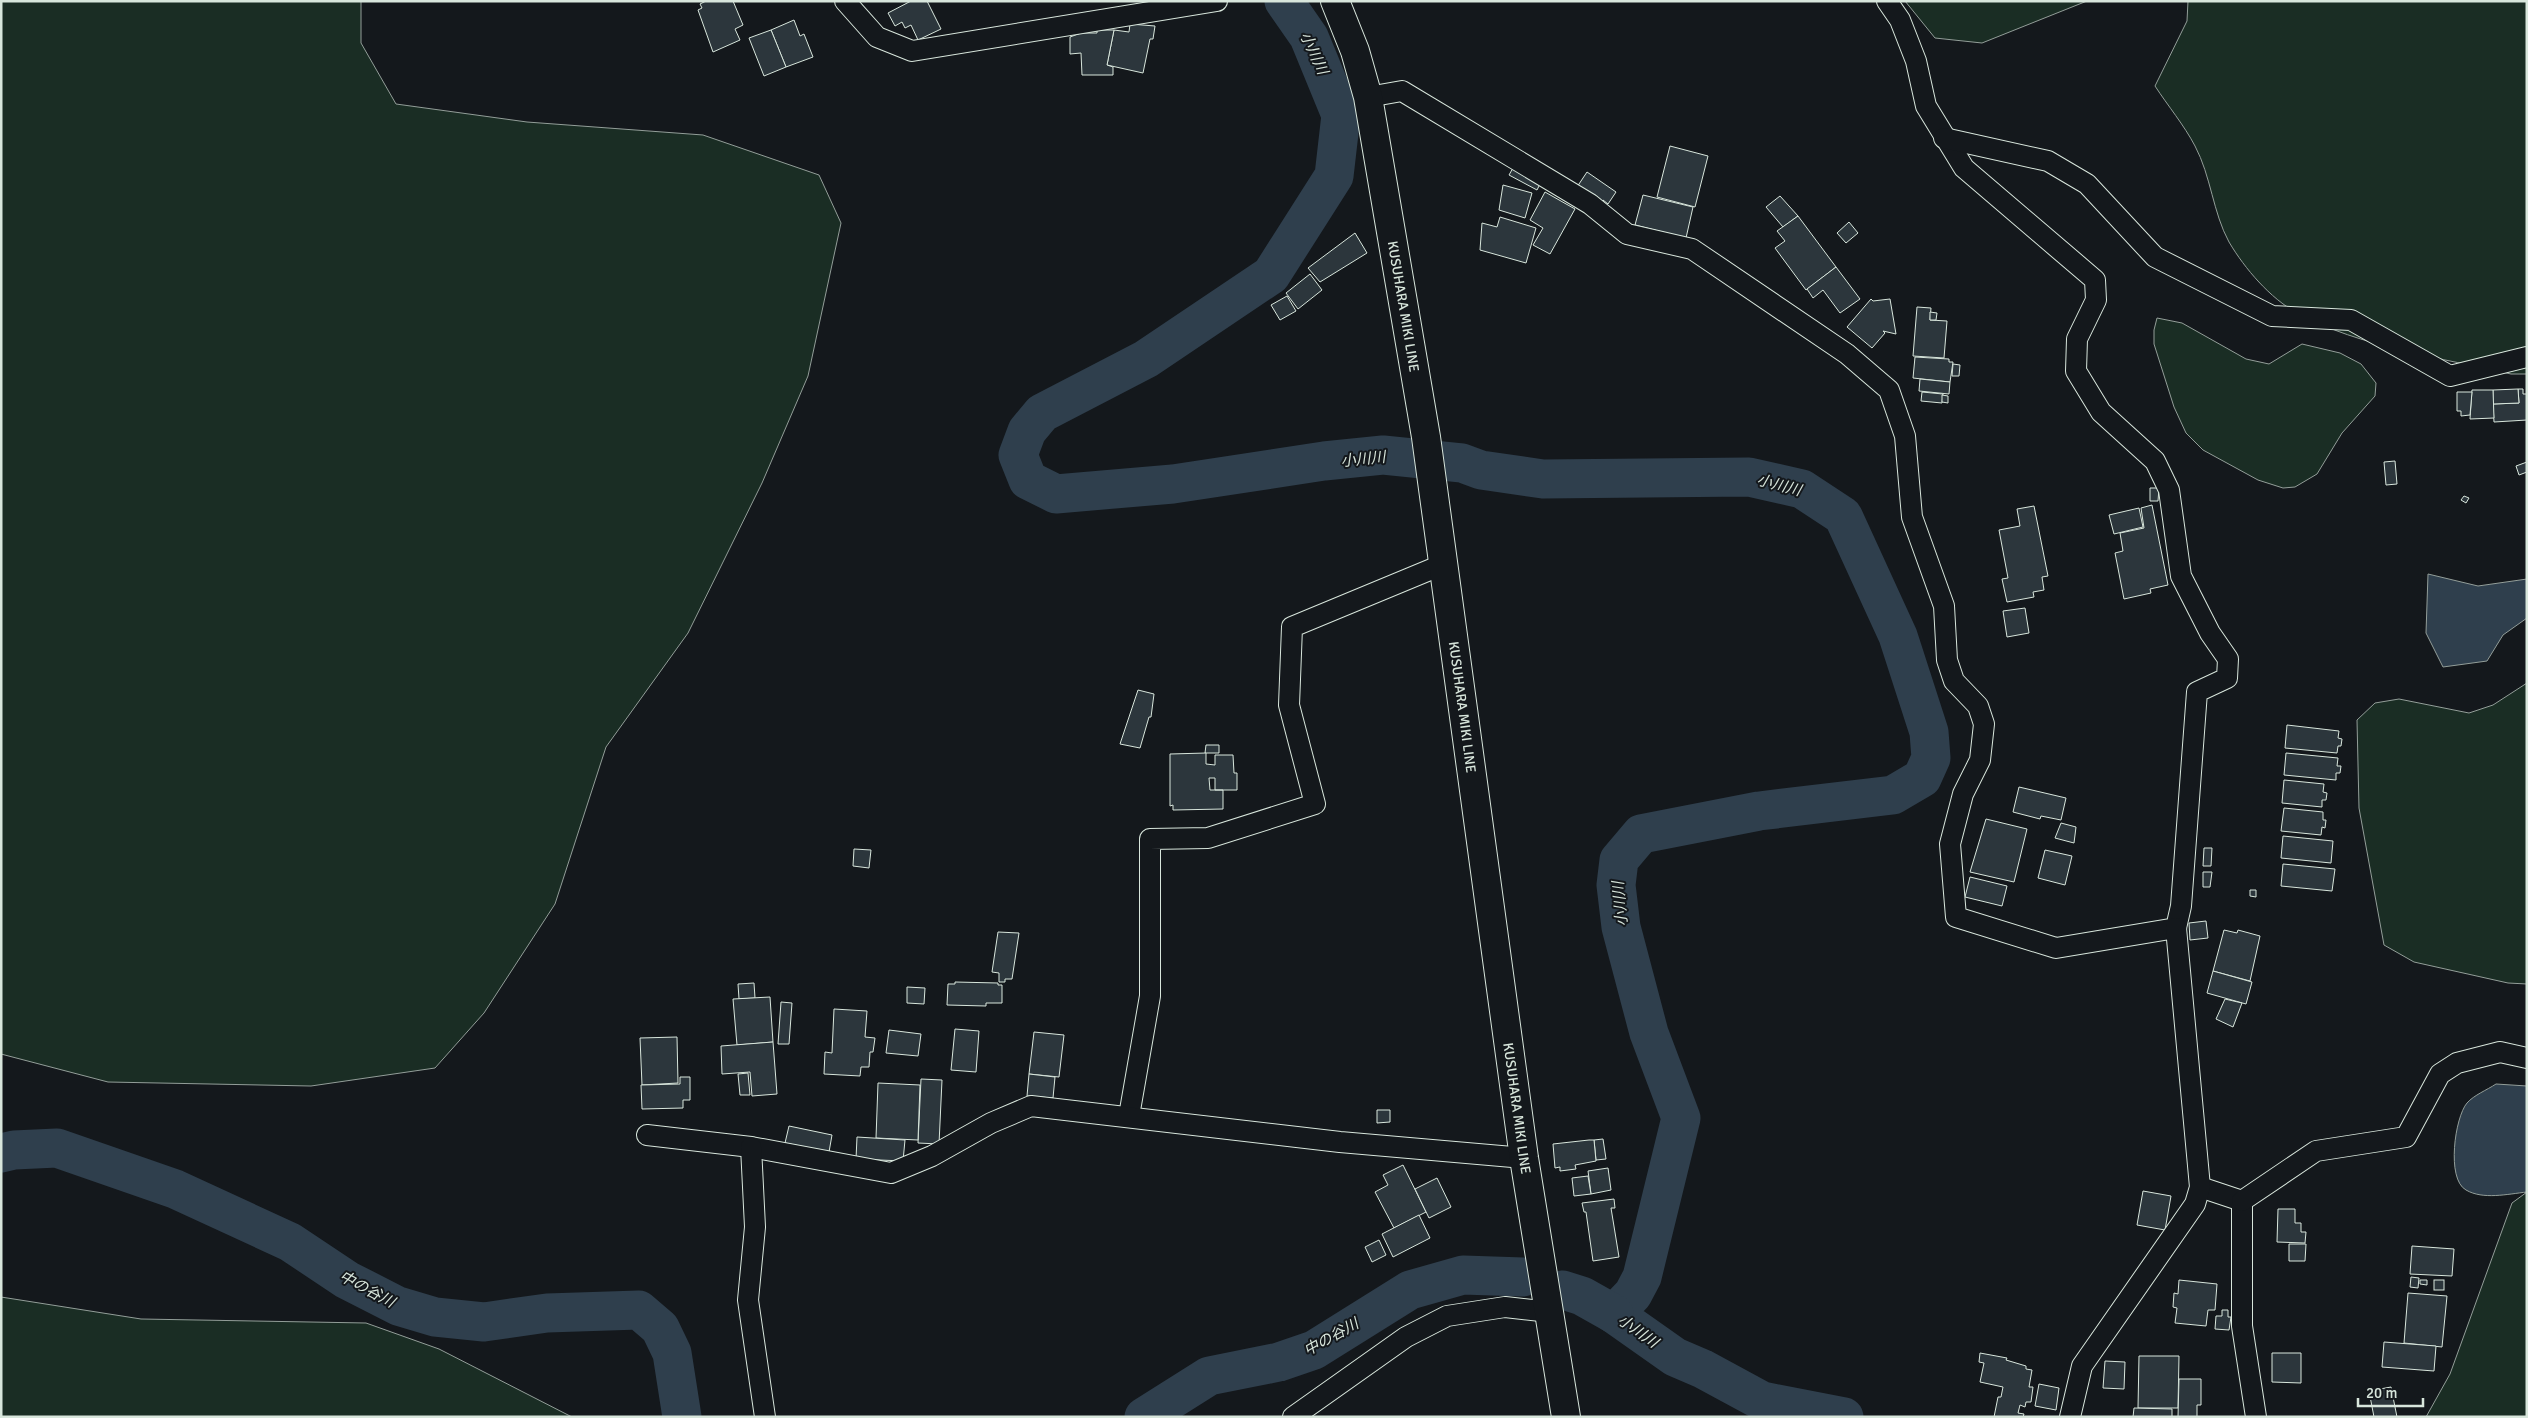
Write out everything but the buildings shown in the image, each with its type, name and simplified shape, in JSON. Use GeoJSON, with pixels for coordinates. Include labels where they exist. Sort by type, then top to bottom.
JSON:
{"type":"FeatureCollection","features":[{"type":"Feature","properties":{"kind":"main road","name":"KUSUHARA MIKI LINE"},"geometry":{"type":"LineString","coordinates":[[1335,1],[1355,50],[1368,97],[1426,437],[1524,1158],[1566,1417]]}},
{"type":"Feature","properties":{"kind":"street"},"geometry":{"type":"LineString","coordinates":[[845,1],[877,37],[912,51],[1217,1]]}},
{"type":"Feature","properties":{"kind":"street"},"geometry":{"type":"LineString","coordinates":[[1886,1],[1900,20],[1916,61],[1926,106],[1964,168],[2095,280],[2096,300],[2077,339],[2076,371],[2101,412],[2155,461],[2169,490],[2181,576],[2210,633],[2228,659],[2227,678],[2196,692],[2181,906],[2176,928],[2200,1187],[2196,1204],[2082,1366],[2070,1417]]}},
{"type":"Feature","properties":{"kind":"street"},"geometry":{"type":"LineString","coordinates":[[1368,97],[1402,91],[1590,204],[1627,234],[1692,249],[1847,354],[1889,390],[1905,436],[1912,517],[1944,606],[1947,660],[1954,680],[1978,706],[1984,724],[1980,760],[1963,794],[1950,844],[1956,917],[2056,948],[2176,928]]}},
{"type":"Feature","properties":{"kind":"street"},"geometry":{"type":"LineString","coordinates":[[1944,138],[2048,161],[2087,184],[2155,257],[2272,316],[2351,320],[2450,376],[2527,357]]}},
{"type":"Feature","properties":{"kind":"street"},"geometry":{"type":"LineString","coordinates":[[1129,1116],[1150,996],[1150,838],[1208,838],[1315,804],[1289,705],[1292,626],[1444,564]]}},
{"type":"Feature","properties":{"kind":"street"},"geometry":{"type":"LineString","coordinates":[[2242,1201],[2316,1151],[2406,1137],[2440,1074],[2457,1063],[2500,1052],[2527,1058]]}},
{"type":"Feature","properties":{"kind":"street"},"geometry":{"type":"LineString","coordinates":[[647,1135],[751,1147],[890,1173],[932,1156],[991,1123],[1031,1106],[1340,1142],[1524,1158]]}},
{"type":"Feature","properties":{"kind":"street"},"geometry":{"type":"LineString","coordinates":[[751,1147],[755,1227],[748,1300],[765,1417]]}},
{"type":"Feature","properties":{"kind":"street"},"geometry":{"type":"LineString","coordinates":[[2200,1187],[2242,1201]]}},
{"type":"Feature","properties":{"kind":"street"},"geometry":{"type":"LineString","coordinates":[[2242,1201],[2242,1326],[2256,1417]]}},
{"type":"Feature","properties":{"kind":"street"},"geometry":{"type":"LineString","coordinates":[[1294,1417],[1406,1338],[1447,1316],[1505,1308],[1550,1312]]}},
{"type":"Feature","properties":{"kind":"green space"},"geometry":{"type":"Polygon","coordinates":[[[1,1],[361,1],[361,43],[396,104],[527,122],[703,135],[819,175],[841,223],[808,376],[762,483],[688,633],[606,747],[555,904],[484,1013],[435,1068],[311,1086],[108,1082],[1,1054],[1,1]]]}},
{"type":"Feature","properties":{"kind":"green space"},"geometry":{"type":"Polygon","coordinates":[[[1905,1],[2087,1],[1982,43],[1935,38],[1905,1]]]}},
{"type":"Feature","properties":{"kind":"green space"},"geometry":{"type":"Polygon","coordinates":[[[2188,1],[2527,1],[2527,374],[2511,374],[2430,357],[2347,335],[2321,325],[2287,307],[2259,282],[2229,242],[2219,219],[2205,170],[2195,146],[2155,86],[2187,21],[2188,1]]]}},
{"type":"Feature","properties":{"kind":"green space"},"geometry":{"type":"Polygon","coordinates":[[[2157,318],[2182,323],[2246,359],[2269,364],[2302,344],[2340,353],[2361,364],[2376,383],[2375,396],[2342,433],[2317,474],[2295,487],[2283,488],[2258,480],[2203,450],[2186,433],[2174,407],[2154,344],[2154,330],[2157,318]]]}},
{"type":"Feature","properties":{"kind":"green space"},"geometry":{"type":"Polygon","coordinates":[[[2527,683],[2527,984],[2508,983],[2414,962],[2384,945],[2359,808],[2357,720],[2375,703],[2399,699],[2469,713],[2493,705],[2527,683]]]}},
{"type":"Feature","properties":{"kind":"green space"},"geometry":{"type":"Polygon","coordinates":[[[2527,1192],[2527,1417],[2426,1417],[2450,1374],[2512,1203],[2527,1192]]]}},
{"type":"Feature","properties":{"kind":"green space"},"geometry":{"type":"Polygon","coordinates":[[[1,1297],[141,1319],[366,1323],[439,1349],[572,1417],[1,1417],[1,1297]]]}},
{"type":"Feature","properties":{"kind":"water"},"geometry":{"type":"Polygon","coordinates":[[[2428,574],[2478,586],[2527,579],[2527,618],[2503,635],[2487,661],[2443,667],[2426,633],[2428,574]]]}},
{"type":"Feature","properties":{"kind":"water"},"geometry":{"type":"Polygon","coordinates":[[[2496,1084],[2527,1086],[2527,1192],[2496,1196],[2480,1195],[2466,1190],[2460,1184],[2456,1174],[2454,1148],[2463,1110],[2473,1098],[2496,1084]]]}},
{"type":"Feature","properties":{"kind":"waterway","name":"小川川"},"geometry":{"type":"LineString","coordinates":[[1284,1],[1309,37],[1341,115],[1334,176],[1271,275],[1146,359],[1042,413],[1027,431],[1018,455],[1028,480],[1056,494],[1173,484],[1324,461],[1383,455],[1462,463],[1481,470],[1543,479],[1749,477],[1802,489],[1843,516],[1898,636],[1929,732],[1931,758],[1922,778],[1893,795],[1759,811],[1641,834],[1619,860],[1616,885],[1621,927],[1649,1033],[1681,1118],[1642,1277],[1633,1294],[1614,1314],[1675,1357],[1703,1369],[1762,1401],[1844,1417]]}},
{"type":"Feature","properties":{"kind":"waterway","name":"中の谷川"},"geometry":{"type":"LineString","coordinates":[[1,1153],[14,1150],[57,1148],[175,1189],[290,1242],[347,1280],[398,1306],[435,1317],[484,1322],[547,1313],[639,1310],[660,1328],[672,1353],[682,1417]]}},
{"type":"Feature","properties":{"kind":"waterway","name":"中の谷川"},"geometry":{"type":"LineString","coordinates":[[1144,1417],[1209,1376],[1279,1362],[1314,1350],[1410,1290],[1463,1275],[1523,1277]]}},
{"type":"Feature","properties":{"kind":"waterway","name":"中の谷川"},"geometry":{"type":"LineString","coordinates":[[1563,1290],[1582,1296],[1614,1314]]}}]}
